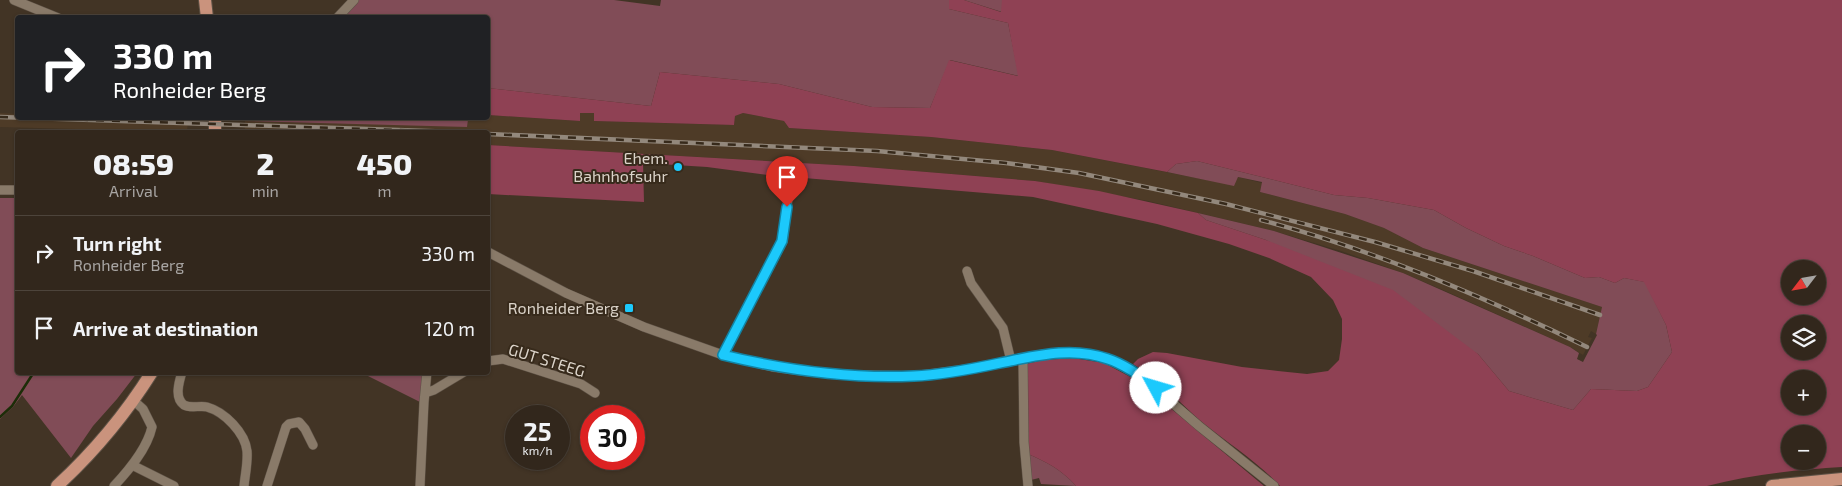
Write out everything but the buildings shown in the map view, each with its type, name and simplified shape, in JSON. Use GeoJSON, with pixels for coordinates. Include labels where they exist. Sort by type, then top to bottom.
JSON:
{"type":"FeatureCollection","features":[{"type":"Feature","properties":{"kind":"main road"},"geometry":{"type":"LineString","coordinates":[[205,0],[208,15]]}},
{"type":"Feature","properties":{"kind":"main road"},"geometry":{"type":"LineString","coordinates":[[57,486],[111,431],[134,401],[150,375]]}},
{"type":"Feature","properties":{"kind":"main road"},"geometry":{"type":"LineString","coordinates":[[1772,486],[1842,479]]}},
{"type":"Feature","properties":{"kind":"street"},"geometry":{"type":"LineString","coordinates":[[14,0],[51,15]]}},
{"type":"Feature","properties":{"kind":"street"},"geometry":{"type":"LineString","coordinates":[[340,15],[354,0]]}},
{"type":"Feature","properties":{"kind":"street"},"geometry":{"type":"LineString","coordinates":[[0,190],[15,190]]}},
{"type":"Feature","properties":{"kind":"street"},"geometry":{"type":"LineString","coordinates":[[723,355],[782,241],[790,190]]}},
{"type":"Feature","properties":{"kind":"street"},"geometry":{"type":"LineString","coordinates":[[490,253],[566,293],[622,318],[723,355],[772,367],[853,375],[914,376],[977,368],[1044,354],[1080,353],[1107,358],[1141,376],[1199,426],[1274,486]]}},
{"type":"Feature","properties":{"kind":"street"},"geometry":{"type":"LineString","coordinates":[[968,270],[971,283],[1003,328],[1011,361]]}},
{"type":"Feature","properties":{"kind":"street","name":"GUT STEEG"},"geometry":{"type":"LineString","coordinates":[[490,361],[503,359],[581,384],[595,393]]}},
{"type":"Feature","properties":{"kind":"street"},"geometry":{"type":"LineString","coordinates":[[1023,359],[1024,442],[1028,486]]}},
{"type":"Feature","properties":{"kind":"street"},"geometry":{"type":"LineString","coordinates":[[181,375],[178,390],[179,399],[191,407],[207,407],[221,414],[241,436],[246,449],[247,464],[244,486]]}},
{"type":"Feature","properties":{"kind":"street"},"geometry":{"type":"LineString","coordinates":[[420,486],[427,375]]}},
{"type":"Feature","properties":{"kind":"street"},"geometry":{"type":"LineString","coordinates":[[425,393],[434,390],[459,375]]}},
{"type":"Feature","properties":{"kind":"street"},"geometry":{"type":"LineString","coordinates":[[114,486],[132,465],[150,436],[152,427],[143,409],[134,401]]}},
{"type":"Feature","properties":{"kind":"street"},"geometry":{"type":"LineString","coordinates":[[267,486],[286,427],[289,424],[299,422],[313,446]]}},
{"type":"Feature","properties":{"kind":"street"},"geometry":{"type":"LineString","coordinates":[[132,465],[174,486]]}},
{"type":"Feature","properties":{"kind":"shaded area"},"geometry":{"type":"Polygon","coordinates":[[[358,0],[614,0],[660,6],[661,0],[949,0],[949,9],[1008,23],[1019,76],[950,60],[930,108],[872,107],[779,84],[660,72],[651,106],[490,88],[490,15],[344,15],[358,0]]]}},
{"type":"Feature","properties":{"kind":"shaded area"},"geometry":{"type":"Polygon","coordinates":[[[949,0],[964,0],[1001,12],[1002,0],[1842,0],[1842,467],[1826,468],[1826,425],[1781,425],[1781,470],[1804,470],[1757,476],[1707,486],[1280,486],[1253,461],[1203,423],[1161,384],[1133,364],[1138,359],[1153,352],[1278,371],[1307,374],[1328,371],[1339,360],[1342,339],[1342,319],[1333,300],[1311,277],[1269,258],[1229,244],[1157,224],[1033,197],[768,175],[707,167],[643,163],[644,202],[490,194],[490,145],[854,166],[1035,181],[1099,191],[1198,213],[1206,220],[1266,240],[1393,290],[1478,354],[1509,391],[1573,410],[1591,389],[1637,391],[1648,387],[1672,352],[1666,325],[1644,282],[1624,278],[1615,283],[1599,277],[1585,278],[1504,246],[1434,210],[1368,198],[1334,195],[1197,161],[1176,164],[1167,172],[1052,150],[931,137],[789,128],[784,121],[743,113],[735,116],[734,125],[594,121],[594,113],[580,113],[580,121],[490,115],[490,88],[651,106],[660,72],[779,84],[872,107],[930,108],[949,60],[1018,76],[1008,23],[949,9],[949,0]]]}},
{"type":"Feature","properties":{"kind":"shaded area"},"geometry":{"type":"Polygon","coordinates":[[[964,0],[1002,0],[1002,12],[964,0]]]}},
{"type":"Feature","properties":{"kind":"shaded area"},"geometry":{"type":"Polygon","coordinates":[[[0,113],[15,114],[15,120],[188,120],[187,130],[0,127],[0,113]]]}},
{"type":"Feature","properties":{"kind":"shaded area"},"geometry":{"type":"Polygon","coordinates":[[[580,113],[594,113],[594,121],[734,125],[735,116],[743,113],[784,121],[789,128],[931,137],[1052,150],[1233,185],[1238,177],[1262,183],[1260,192],[1345,214],[1384,228],[1423,248],[1602,307],[1596,334],[1591,331],[1588,337],[1592,338],[1583,355],[1570,347],[1403,273],[1341,251],[1274,231],[1148,201],[1035,181],[854,166],[490,145],[490,130],[245,130],[245,121],[467,126],[468,120],[490,120],[490,115],[579,121],[580,113]]]}},
{"type":"Feature","properties":{"kind":"shaded area"},"geometry":{"type":"Polygon","coordinates":[[[228,120],[468,120],[467,127],[228,120]]]}},
{"type":"Feature","properties":{"kind":"shaded area"},"geometry":{"type":"Polygon","coordinates":[[[1197,161],[1334,195],[1368,198],[1434,210],[1504,246],[1585,278],[1599,277],[1615,283],[1624,278],[1645,282],[1666,325],[1672,352],[1648,387],[1637,391],[1591,389],[1573,410],[1509,391],[1478,354],[1266,240],[1206,220],[1198,213],[1274,231],[1403,273],[1570,347],[1579,353],[1577,359],[1583,362],[1597,335],[1602,307],[1423,248],[1384,228],[1345,214],[1260,192],[1262,182],[1238,177],[1234,186],[1167,172],[1176,164],[1197,161]]]}},
{"type":"Feature","properties":{"kind":"shaded area"},"geometry":{"type":"Polygon","coordinates":[[[0,198],[15,198],[15,375],[135,375],[93,426],[71,458],[22,395],[0,419],[0,198]]]}},
{"type":"Feature","properties":{"kind":"shaded area"},"geometry":{"type":"Polygon","coordinates":[[[1073,358],[1104,363],[1138,381],[1264,486],[1076,486],[1054,467],[1028,454],[1026,364],[1044,360],[1073,358]]]}},
{"type":"Feature","properties":{"kind":"shaded area"},"geometry":{"type":"Polygon","coordinates":[[[366,375],[423,375],[420,402],[366,375]]]}},
{"type":"Feature","properties":{"kind":"shaded area"},"geometry":{"type":"Polygon","coordinates":[[[1028,454],[1054,467],[1076,486],[1041,484],[1039,478],[1031,480],[1028,454]]]}},
{"type":"Feature","properties":{"kind":"waterway"},"geometry":{"type":"LineString","coordinates":[[0,417],[12,406],[32,375]]}},
{"type":"Feature","properties":{"kind":"railway"},"geometry":{"type":"LineString","coordinates":[[0,117],[15,117]]}},
{"type":"Feature","properties":{"kind":"railway"},"geometry":{"type":"LineString","coordinates":[[92,120],[397,130]]}},
{"type":"Feature","properties":{"kind":"railway"},"geometry":{"type":"LineString","coordinates":[[490,134],[877,151],[1006,163],[1079,173],[1226,204],[1375,242],[1473,271],[1600,315]]}},
{"type":"Feature","properties":{"kind":"railway"},"geometry":{"type":"LineString","coordinates":[[1261,220],[1345,245],[1386,260],[1468,292],[1587,347]]}},
{"type":"Feature","properties":{"kind":"place","name":"Ehem. Bahnhofsuhr"},"geometry":{"type":"Point","coordinates":[678,167]}},
{"type":"Feature","properties":{"kind":"place","name":"Ronheider Berg"},"geometry":{"type":"Point","coordinates":[629,308]}},
{"type":"Feature","properties":{"kind":"route"},"geometry":{"type":"LineString","coordinates":[[787,207],[782,241],[723,355],[772,367],[811,372],[914,376],[977,368],[1044,354],[1080,353],[1107,358],[1127,367],[1156,388]]}}]}
